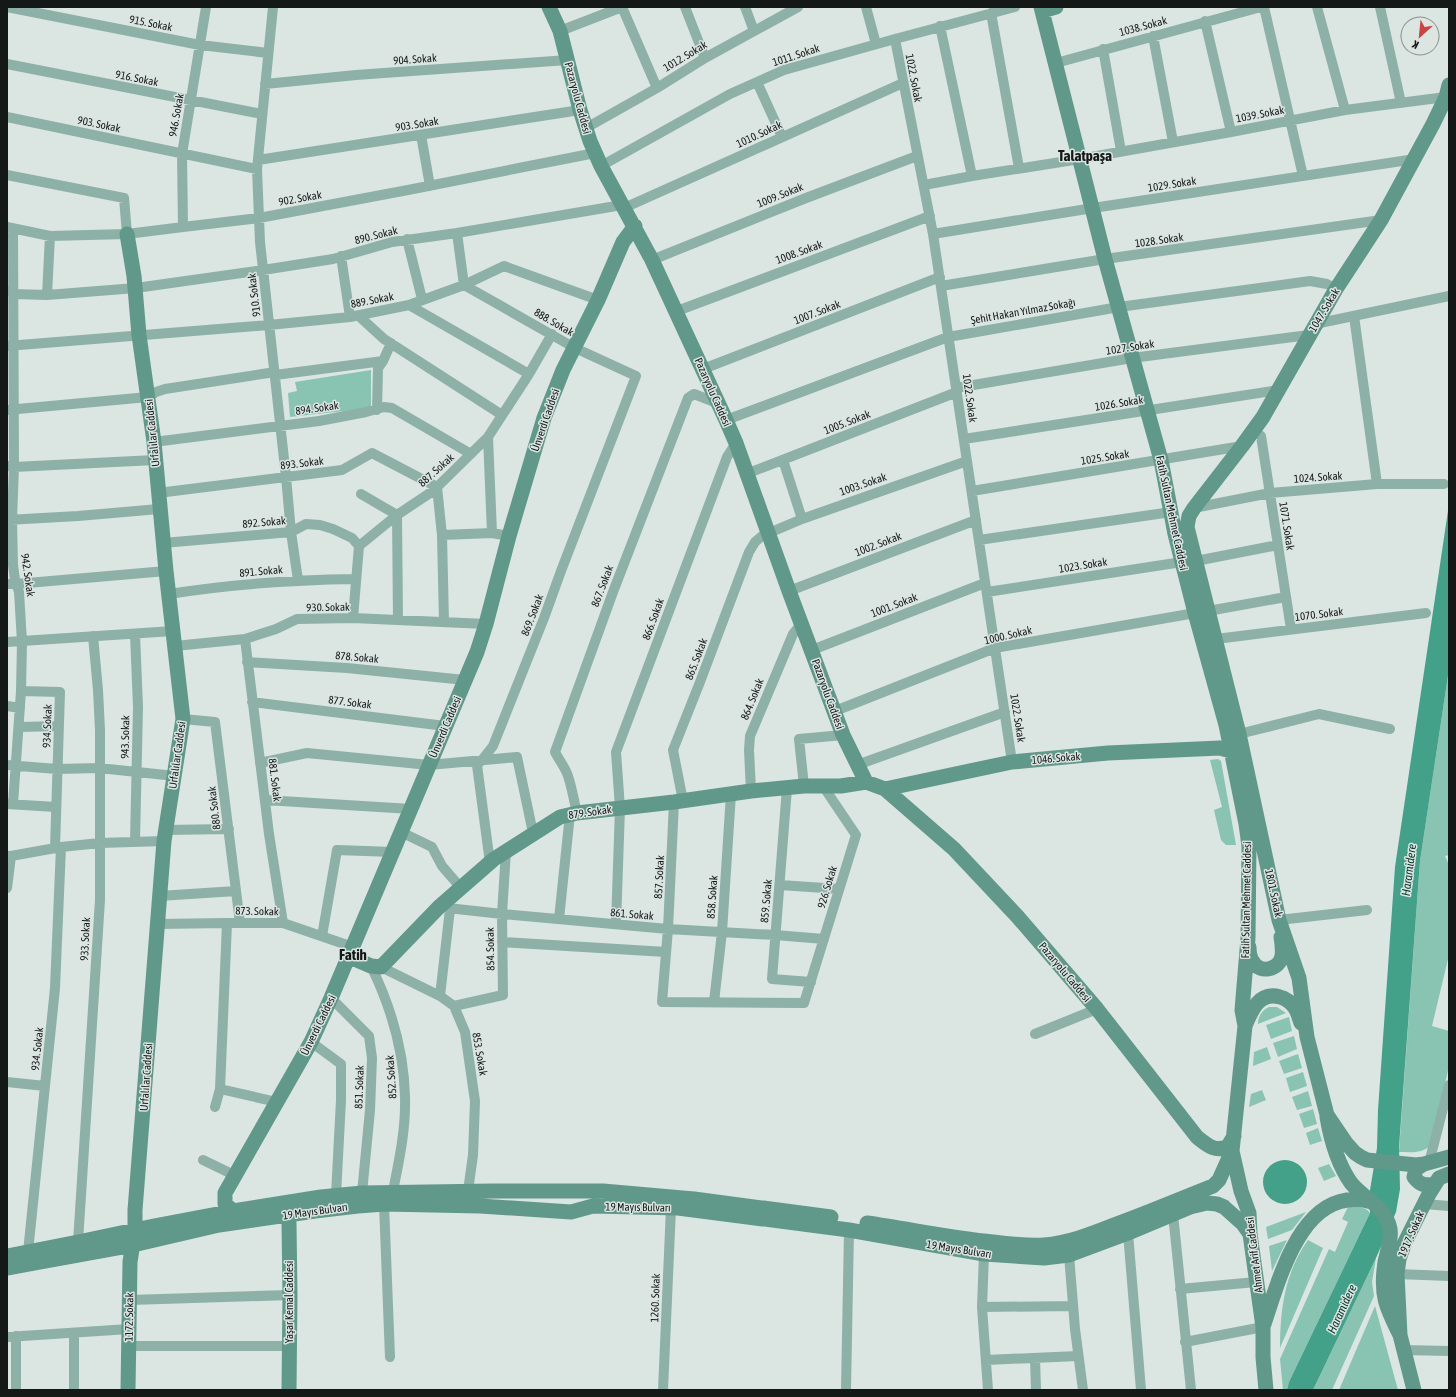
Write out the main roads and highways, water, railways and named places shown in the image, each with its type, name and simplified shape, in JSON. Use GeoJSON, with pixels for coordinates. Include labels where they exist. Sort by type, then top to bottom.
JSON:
{"type":"FeatureCollection","features":[{"type":"Feature","properties":{"kind":"main road","name":"Pazaryolu Caddesi"},"geometry":{"type":"LineString","coordinates":[[550,7],[560,31],[580,110],[598,159],[635,226],[677,311],[736,443],[746,474],[843,735],[866,782]]}},
{"type":"Feature","properties":{"kind":"main road"},"geometry":{"type":"LineString","coordinates":[[1041,9],[1056,7]]}},
{"type":"Feature","properties":{"kind":"main road","name":"Fatih Sultan Mehmet Caddesi"},"geometry":{"type":"LineString","coordinates":[[1041,9],[1132,358],[1161,460],[1175,534],[1189,562]]}},
{"type":"Feature","properties":{"kind":"main road","name":"1047. Sokak"},"geometry":{"type":"LineString","coordinates":[[1187,527],[1189,516],[1194,508],[1253,431],[1336,289],[1381,220],[1434,124],[1447,91]]}},
{"type":"Feature","properties":{"kind":"main road","name":"Ünverdi Caddesi"},"geometry":{"type":"LineString","coordinates":[[234,1211],[225,1204],[225,1193],[311,1042],[351,952],[465,680],[486,624],[509,536],[544,418],[563,370],[598,300],[623,242],[635,226]]}},
{"type":"Feature","properties":{"kind":"main road","name":"Urfalılar Caddesi"},"geometry":{"type":"LineString","coordinates":[[127,234],[136,288],[139,335],[154,442],[159,508],[183,719],[164,836],[156,924],[133,1245]]}},
{"type":"Feature","properties":{"kind":"main road","name":"Fatih Sultan Mehmet Caddesi"},"geometry":{"type":"LineString","coordinates":[[1187,527],[1189,562],[1202,612],[1226,725],[1239,752]]}},
{"type":"Feature","properties":{"kind":"main road","name":"Fatih Sultan Mehmet Caddesi"},"geometry":{"type":"LineString","coordinates":[[1202,612],[1216,640],[1240,734],[1239,752],[1249,846],[1248,938],[1242,1010],[1245,1026]]}},
{"type":"Feature","properties":{"kind":"main road","name":"1046. Sokak"},"geometry":{"type":"LineString","coordinates":[[885,789],[1012,762],[1108,753],[1220,748],[1239,752]]}},
{"type":"Feature","properties":{"kind":"main road","name":"1801. Sokak"},"geometry":{"type":"LineString","coordinates":[[1239,752],[1279,920],[1299,978],[1307,1037]]}},
{"type":"Feature","properties":{"kind":"main road","name":"879. Sokak"},"geometry":{"type":"LineString","coordinates":[[351,952],[376,966],[444,908],[461,888],[490,863],[533,833],[560,817],[574,813],[751,791],[804,786],[841,786],[866,782],[885,789]]}},
{"type":"Feature","properties":{"kind":"main road","name":"Pazaryolu Caddesi"},"geometry":{"type":"LineString","coordinates":[[885,789],[960,855],[1017,916],[1097,1009],[1198,1137],[1205,1144],[1214,1148],[1221,1149],[1233,1143]]}},
{"type":"Feature","properties":{"kind":"main road"},"geometry":{"type":"LineString","coordinates":[[1248,938],[1252,962],[1262,969],[1268,970],[1274,968],[1282,957],[1279,920]]}},
{"type":"Feature","properties":{"kind":"main road"},"geometry":{"type":"LineString","coordinates":[[1245,1026],[1253,1009],[1261,999],[1267,996],[1282,997],[1295,1007],[1307,1037],[1327,1114],[1346,1143],[1361,1157],[1367,1160],[1416,1165],[1449,1157]]}},
{"type":"Feature","properties":{"kind":"main road","name":"Ahmet Arif Caddesi"},"geometry":{"type":"LineString","coordinates":[[1245,1026],[1233,1143],[1240,1191],[1249,1213],[1250,1234],[1263,1327],[1263,1357],[1266,1390]]}},
{"type":"Feature","properties":{"kind":"main road","name":"1917. Sokak"},"geometry":{"type":"LineString","coordinates":[[1327,1114],[1331,1141],[1340,1163],[1358,1191],[1384,1214],[1390,1229],[1390,1239],[1383,1285],[1387,1308],[1400,1335]]}},
{"type":"Feature","properties":{"kind":"main road","name":"19 Mayıs Bulvarı"},"geometry":{"type":"LineString","coordinates":[[7,1256],[234,1211],[336,1195],[393,1191],[603,1191],[694,1199],[800,1213],[971,1240],[1029,1246],[1046,1245],[1083,1237],[1213,1186],[1219,1180],[1233,1143]]}},
{"type":"Feature","properties":{"kind":"main road"},"geometry":{"type":"LineString","coordinates":[[1426,1163],[1416,1169],[1414,1177],[1423,1184],[1434,1184],[1438,1178],[1449,1174]]}},
{"type":"Feature","properties":{"kind":"main road","name":"1917. Sokak"},"geometry":{"type":"LineString","coordinates":[[1414,1390],[1400,1335],[1396,1274],[1405,1242],[1434,1184]]}},
{"type":"Feature","properties":{"kind":"main road"},"geometry":{"type":"LineString","coordinates":[[1263,1327],[1288,1257],[1296,1242],[1310,1222],[1326,1207],[1339,1202],[1355,1199],[1372,1202]]}},
{"type":"Feature","properties":{"kind":"main road","name":"19 Mayıs Bulvarı"},"geometry":{"type":"LineString","coordinates":[[7,1268],[133,1245],[202,1228],[286,1215],[384,1204],[480,1206],[571,1212],[593,1206],[670,1208],[849,1230],[984,1254],[1044,1258],[1069,1255],[1200,1204],[1217,1204],[1224,1207],[1243,1224],[1250,1234]]}},
{"type":"Feature","properties":{"kind":"main road","name":"Yaşar Kemal Caddesi"},"geometry":{"type":"LineString","coordinates":[[286,1215],[289,1223],[289,1390]]}},
{"type":"Feature","properties":{"kind":"main road","name":"1172. Sokak"},"geometry":{"type":"LineString","coordinates":[[128,1390],[130,1262],[133,1245]]}},
{"type":"Feature","properties":{"kind":"water","name":"Haramidere"},"geometry":{"type":"Polygon","coordinates":[[[1449,504],[1449,669],[1420,861],[1399,1147],[1400,1189],[1396,1212],[1376,1258],[1313,1390],[1287,1390],[1289,1382],[1370,1213],[1370,1190],[1377,1148],[1378,1110],[1395,867],[1449,504]]]}},
{"type":"Feature","properties":{"kind":"water"},"geometry":{"type":"Polygon","coordinates":[[[1281,1160],[1289,1160],[1294,1161],[1301,1166],[1306,1173],[1306,1191],[1301,1198],[1294,1203],[1281,1204],[1273,1201],[1266,1194],[1263,1186],[1263,1178],[1266,1170],[1273,1163],[1281,1160]]]}},
{"type":"Feature","properties":{"kind":"district","name":"Talatpaşa"},"geometry":{"type":"Point","coordinates":[1085,155]}},
{"type":"Feature","properties":{"kind":"district","name":"Fatih"},"geometry":{"type":"Point","coordinates":[353,954]}}]}
